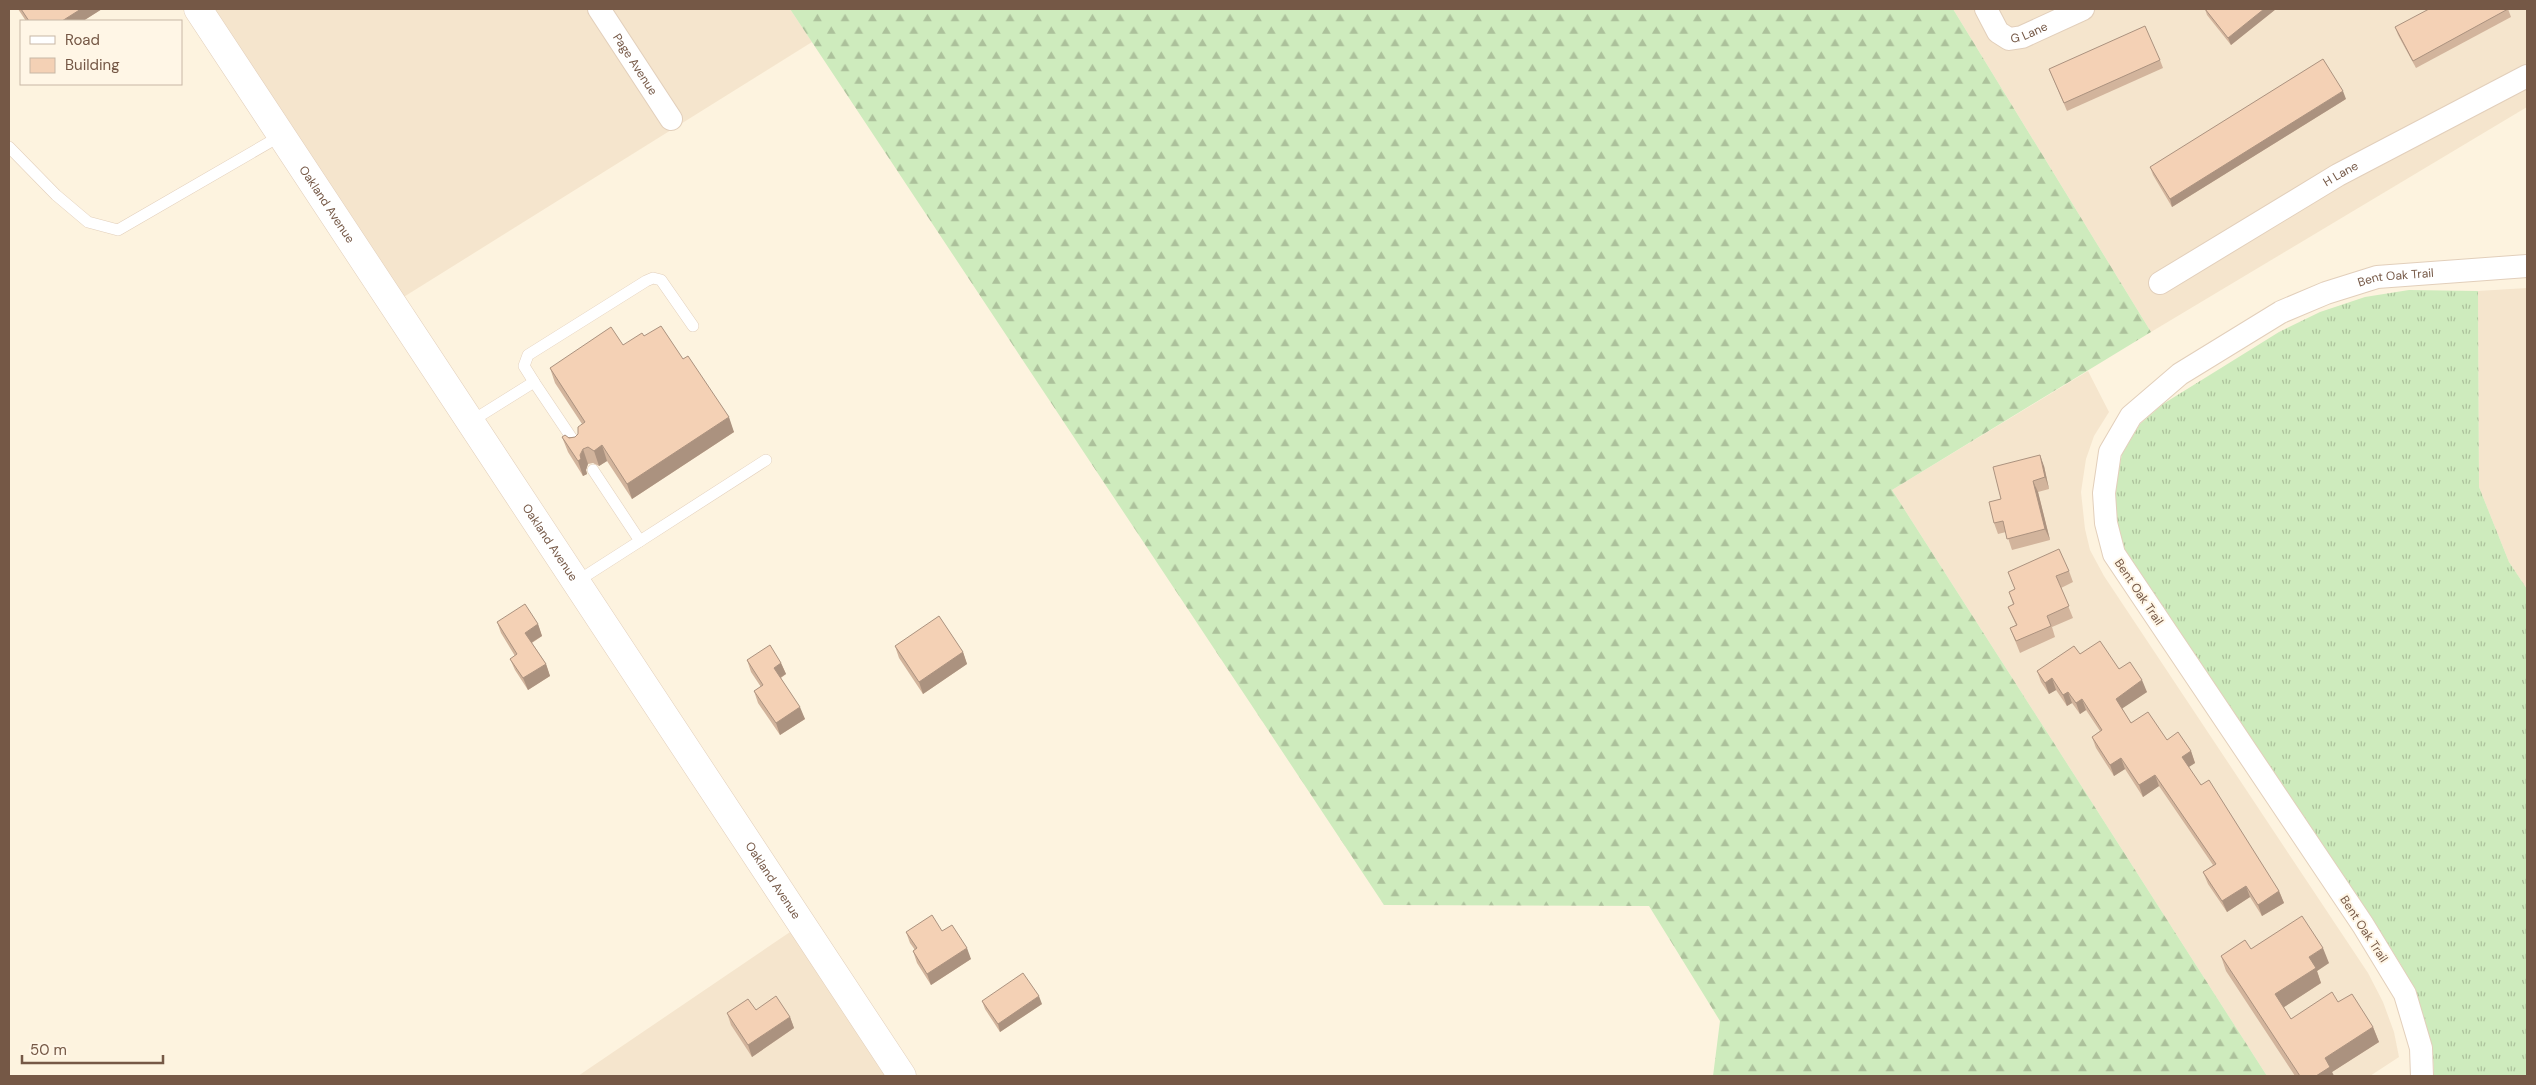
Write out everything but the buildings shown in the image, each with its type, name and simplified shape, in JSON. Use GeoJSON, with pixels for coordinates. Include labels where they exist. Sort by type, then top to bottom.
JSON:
{"type":"FeatureCollection","features":[{"type":"Feature","properties":{"kind":"street","name":"Oakland Avenue"},"geometry":{"type":"LineString","coordinates":[[198,9],[902,1076]]}},
{"type":"Feature","properties":{"kind":"street","name":"Page Avenue"},"geometry":{"type":"LineString","coordinates":[[599,9],[671,119]]}},
{"type":"Feature","properties":{"kind":"street","name":"G Lane"},"geometry":{"type":"LineString","coordinates":[[1986,9],[1998,32],[2009,39],[2022,37],[2083,9]]}},
{"type":"Feature","properties":{"kind":"street","name":"H Lane"},"geometry":{"type":"LineString","coordinates":[[2160,283],[2338,175],[2527,76]]}},
{"type":"Feature","properties":{"kind":"street","name":"Bent Oak Trail"},"geometry":{"type":"LineString","coordinates":[[2422,1076],[2421,1048],[2406,994],[2363,925],[2114,554],[2106,523],[2104,493],[2110,452],[2131,416],[2180,374],[2281,312],[2326,293],[2377,277],[2527,266]]}},
{"type":"Feature","properties":{"kind":"lane"},"geometry":{"type":"LineString","coordinates":[[9,147],[56,195],[88,222],[118,230],[282,135]]}},
{"type":"Feature","properties":{"kind":"lane"},"geometry":{"type":"LineString","coordinates":[[577,446],[524,366],[528,355],[653,278],[661,280],[694,326]]}},
{"type":"Feature","properties":{"kind":"lane"},"geometry":{"type":"LineString","coordinates":[[470,422],[534,382]]}},
{"type":"Feature","properties":{"kind":"lane"},"geometry":{"type":"LineString","coordinates":[[576,582],[766,460]]}},
{"type":"Feature","properties":{"kind":"lane"},"geometry":{"type":"LineString","coordinates":[[593,470],[640,541]]}},
{"type":"Feature","properties":{"kind":"shaded area"},"geometry":{"type":"Polygon","coordinates":[[[211,9],[790,9],[812,42],[402,298],[211,9]]]}},
{"type":"Feature","properties":{"kind":"shaded area"},"geometry":{"type":"Polygon","coordinates":[[[1953,9],[2527,9],[2527,107],[2151,332],[1953,9]]]}},
{"type":"Feature","properties":{"kind":"shaded area"},"geometry":{"type":"Polygon","coordinates":[[[2527,288],[2527,589],[2509,562],[2479,487],[2478,291],[2527,288]]]}},
{"type":"Feature","properties":{"kind":"shaded area"},"geometry":{"type":"Polygon","coordinates":[[[2088,371],[2109,412],[2094,436],[2086,459],[2081,492],[2085,529],[2090,550],[2104,576],[2368,973],[2383,1002],[2394,1032],[2399,1057],[2370,1076],[2267,1076],[1892,490],[2088,371]]]}},
{"type":"Feature","properties":{"kind":"shaded area"},"geometry":{"type":"Polygon","coordinates":[[[793,930],[889,1076],[578,1076],[793,930]]]}},
{"type":"Feature","properties":{"kind":"green space"},"geometry":{"type":"Polygon","coordinates":[[[790,9],[1953,9],[2151,332],[1892,490],[2267,1076],[1713,1076],[1720,1021],[1649,906],[1384,905],[790,9]]]}},
{"type":"Feature","properties":{"kind":"green space"},"geometry":{"type":"Polygon","coordinates":[[[2409,290],[2478,291],[2479,487],[2509,562],[2527,589],[2527,1076],[2434,1076],[2431,1047],[2424,1018],[2400,963],[2125,550],[2115,520],[2115,488],[2122,454],[2140,424],[2163,404],[2279,332],[2320,312],[2365,297],[2409,290]]]}}]}
